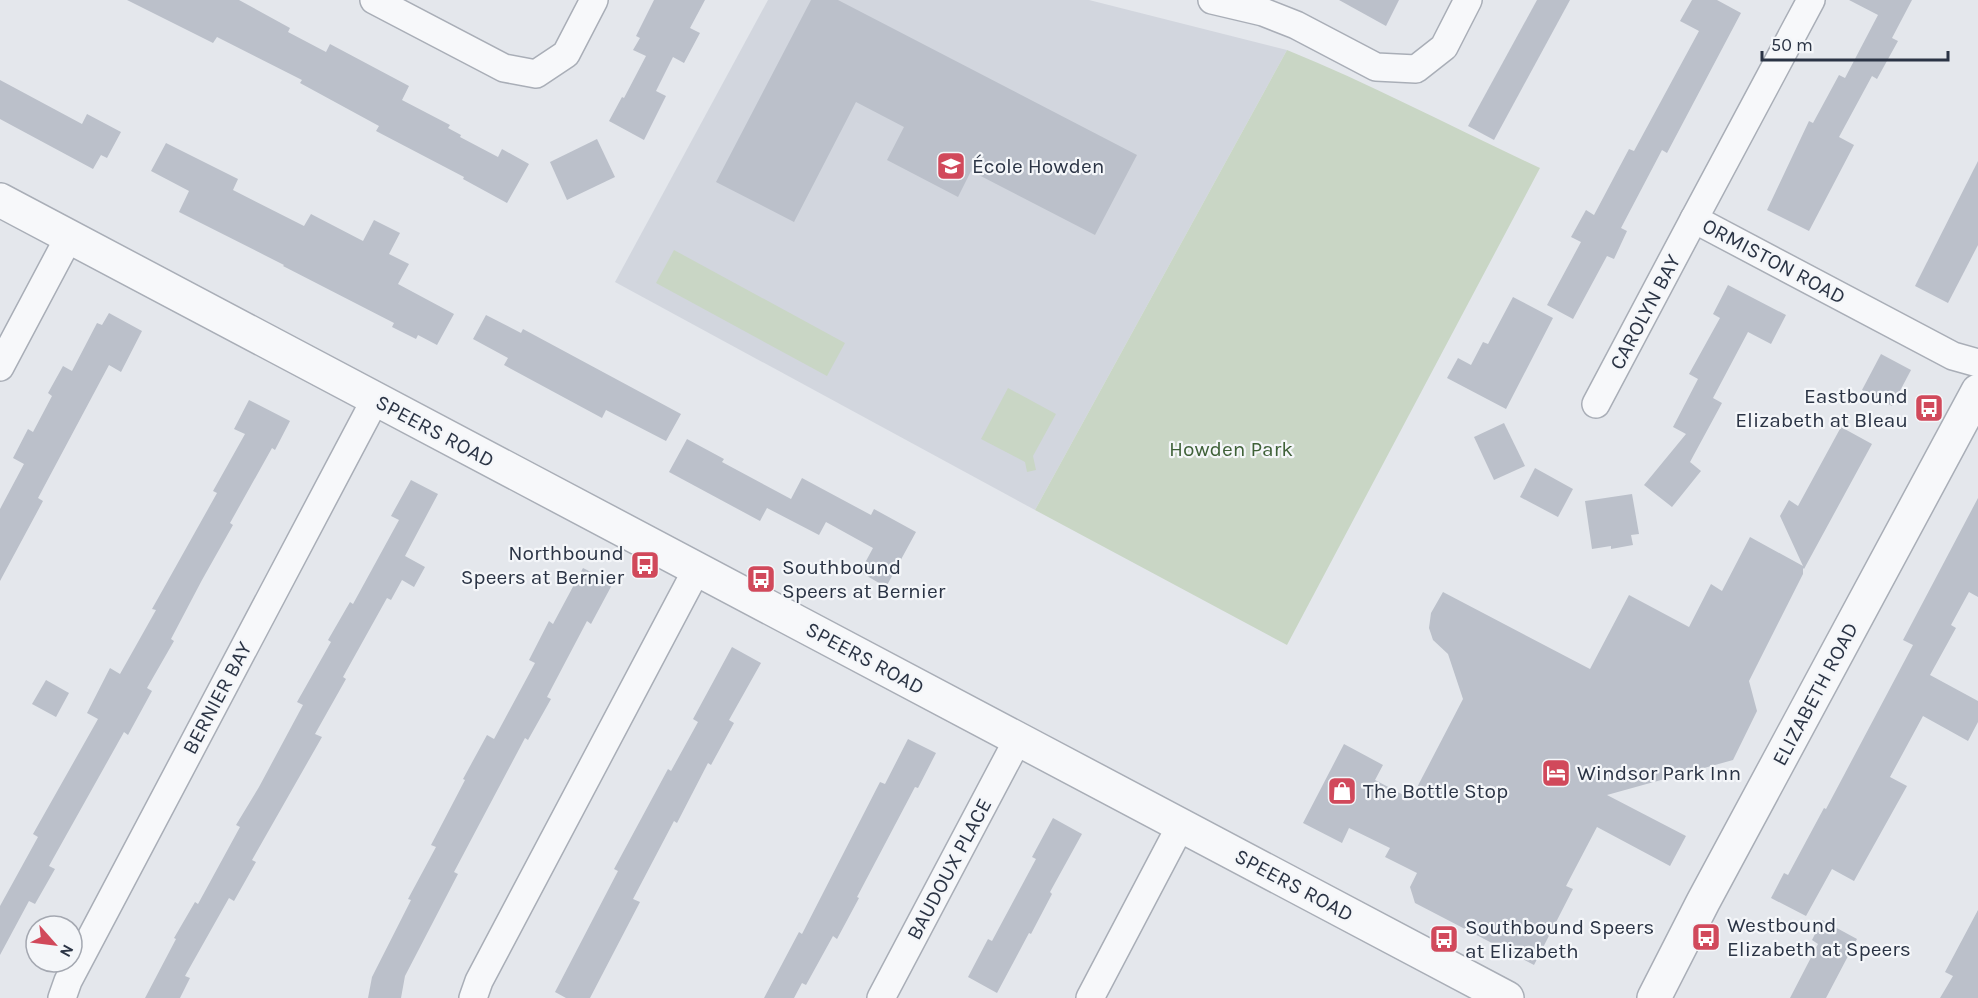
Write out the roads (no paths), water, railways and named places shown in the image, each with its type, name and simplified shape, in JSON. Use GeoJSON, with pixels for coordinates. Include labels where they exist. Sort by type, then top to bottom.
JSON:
{"type":"FeatureCollection","features":[{"type":"Feature","properties":{"kind":"street"},"geometry":{"type":"LineString","coordinates":[[374,0],[504,68],[536,74],[566,54],[594,0]]}},
{"type":"Feature","properties":{"kind":"street"},"geometry":{"type":"LineString","coordinates":[[1212,0],[1263,12],[1296,25],[1376,68],[1416,69],[1444,47],[1468,0]]}},
{"type":"Feature","properties":{"kind":"street","name":"ORMISTON ROAD"},"geometry":{"type":"LineString","coordinates":[[1811,0],[1694,219],[1953,356],[1978,363]]}},
{"type":"Feature","properties":{"kind":"street","name":"SPEERS ROAD"},"geometry":{"type":"LineString","coordinates":[[0,200],[1507,998]]}},
{"type":"Feature","properties":{"kind":"street","name":"CAROLYN BAY"},"geometry":{"type":"LineString","coordinates":[[1596,404],[1694,219]]}},
{"type":"Feature","properties":{"kind":"street"},"geometry":{"type":"LineString","coordinates":[[0,367],[69,237]]}},
{"type":"Feature","properties":{"kind":"street","name":"ELIZABETH ROAD"},"geometry":{"type":"LineString","coordinates":[[1654,998],[1702,902],[1978,390]]}},
{"type":"Feature","properties":{"kind":"street","name":"BERNIER BAY"},"geometry":{"type":"LineString","coordinates":[[62,998],[74,970],[375,400]]}},
{"type":"Feature","properties":{"kind":"street"},"geometry":{"type":"LineString","coordinates":[[473,998],[479,981],[697,569]]}},
{"type":"Feature","properties":{"kind":"street","name":"BAUDOUX PLACE"},"geometry":{"type":"LineString","coordinates":[[881,998],[1018,740]]}},
{"type":"Feature","properties":{"kind":"street"},"geometry":{"type":"LineString","coordinates":[[1090,998],[1181,825]]}},
{"type":"Feature","properties":{"kind":"place","name":"École Howden"},"geometry":{"type":"Point","coordinates":[951,166]}},
{"type":"Feature","properties":{"kind":"place","name":"Eastbound Elizabeth at Bleau"},"geometry":{"type":"Point","coordinates":[1929,408]}},
{"type":"Feature","properties":{"kind":"place","name":"Northbound Speers at Bernier"},"geometry":{"type":"Point","coordinates":[645,565]}},
{"type":"Feature","properties":{"kind":"place","name":"Southbound Speers at Bernier"},"geometry":{"type":"Point","coordinates":[761,579]}},
{"type":"Feature","properties":{"kind":"place","name":"Windsor Park Inn"},"geometry":{"type":"Point","coordinates":[1556,773]}},
{"type":"Feature","properties":{"kind":"place","name":"The Bottle Stop"},"geometry":{"type":"Point","coordinates":[1342,791]}},
{"type":"Feature","properties":{"kind":"place","name":"Westbound Elizabeth at Speers"},"geometry":{"type":"Point","coordinates":[1706,937]}},
{"type":"Feature","properties":{"kind":"place","name":"Southbound Speers at Elizabeth"},"geometry":{"type":"Point","coordinates":[1444,939]}},
{"type":"Feature","properties":{"kind":"park label","name":"Howden Park"},"geometry":{"type":"Point","coordinates":[1231,449]}}]}
